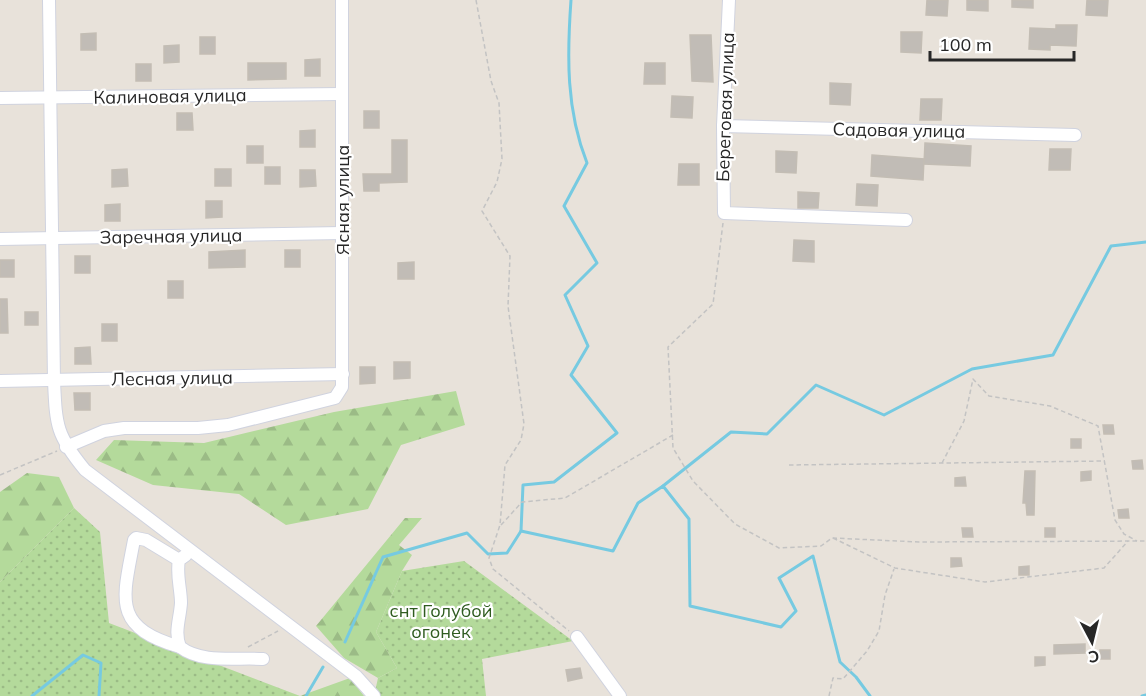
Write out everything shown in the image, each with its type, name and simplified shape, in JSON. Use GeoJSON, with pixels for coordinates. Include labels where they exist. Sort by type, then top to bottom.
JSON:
{"type":"FeatureCollection","features":[{"type":"Feature","properties":{"kind":"street"},"geometry":{"type":"LineString","coordinates":[[49,0],[54,381],[55,416],[59,433],[66,447],[85,470],[356,676],[374,696]]}},
{"type":"Feature","properties":{"kind":"street","name":"Ясная улица"},"geometry":{"type":"LineString","coordinates":[[66,447],[104,431],[124,428],[198,428],[228,425],[335,398],[342,387],[342,0]]}},
{"type":"Feature","properties":{"kind":"street","name":"Береговая улица"},"geometry":{"type":"LineString","coordinates":[[724,213],[723,126],[729,0]]}},
{"type":"Feature","properties":{"kind":"street","name":"Калиновая улица"},"geometry":{"type":"LineString","coordinates":[[0,98],[341,94]]}},
{"type":"Feature","properties":{"kind":"street","name":"Садовая улица"},"geometry":{"type":"LineString","coordinates":[[723,126],[1075,135]]}},
{"type":"Feature","properties":{"kind":"street"},"geometry":{"type":"LineString","coordinates":[[724,213],[906,220]]}},
{"type":"Feature","properties":{"kind":"street","name":"Заречная улица"},"geometry":{"type":"LineString","coordinates":[[0,239],[342,233]]}},
{"type":"Feature","properties":{"kind":"street","name":"Лесная улица"},"geometry":{"type":"LineString","coordinates":[[0,381],[343,374]]}},
{"type":"Feature","properties":{"kind":"street"},"geometry":{"type":"LineString","coordinates":[[179,560],[146,540],[136,538],[134,540],[124,591],[127,610],[139,629],[148,636],[196,655],[214,658],[263,659]]}},
{"type":"Feature","properties":{"kind":"street"},"geometry":{"type":"LineString","coordinates":[[179,560],[192,551]]}},
{"type":"Feature","properties":{"kind":"street"},"geometry":{"type":"LineString","coordinates":[[179,560],[180,604],[176,630],[180,647]]}},
{"type":"Feature","properties":{"kind":"street"},"geometry":{"type":"LineString","coordinates":[[577,637],[620,696]]}},
{"type":"Feature","properties":{"kind":"path"},"geometry":{"type":"LineString","coordinates":[[476,0],[491,81],[499,104],[502,159],[497,182],[482,211],[510,256],[508,306],[524,424],[521,440],[505,465],[500,525],[489,558],[493,569],[577,637]]}},
{"type":"Feature","properties":{"kind":"path"},"geometry":{"type":"LineString","coordinates":[[724,213],[713,304],[668,347],[673,448],[693,481],[735,524],[779,548],[821,546],[832,538],[919,542],[1146,541]]}},
{"type":"Feature","properties":{"kind":"path"},"geometry":{"type":"LineString","coordinates":[[942,463],[964,421],[973,379],[989,396],[1050,406],[1098,426],[1115,520],[1124,534],[1137,541]]}},
{"type":"Feature","properties":{"kind":"path"},"geometry":{"type":"LineString","coordinates":[[500,525],[522,502],[565,498],[673,435]]}},
{"type":"Feature","properties":{"kind":"path"},"geometry":{"type":"LineString","coordinates":[[0,475],[66,447]]}},
{"type":"Feature","properties":{"kind":"path"},"geometry":{"type":"LineString","coordinates":[[789,465],[1106,461]]}},
{"type":"Feature","properties":{"kind":"path"},"geometry":{"type":"LineString","coordinates":[[832,538],[894,568],[985,582],[1104,568],[1128,541]]}},
{"type":"Feature","properties":{"kind":"path"},"geometry":{"type":"LineString","coordinates":[[829,696],[833,678],[843,679],[867,651],[879,631],[885,596],[894,568]]}},
{"type":"Feature","properties":{"kind":"path"},"geometry":{"type":"LineString","coordinates":[[240,651],[275,631],[281,631]]}},
{"type":"Feature","properties":{"kind":"green space"},"geometry":{"type":"Polygon","coordinates":[[[456,391],[465,425],[401,445],[368,509],[286,525],[239,494],[153,485],[96,460],[114,440],[204,443],[334,412],[456,391]]]}},
{"type":"Feature","properties":{"kind":"green space"},"geometry":{"type":"Polygon","coordinates":[[[27,473],[59,477],[74,508],[0,582],[0,492],[27,473]]]}},
{"type":"Feature","properties":{"kind":"green space"},"geometry":{"type":"Polygon","coordinates":[[[74,508],[100,532],[109,623],[300,696],[0,696],[0,582],[74,508]]]}},
{"type":"Feature","properties":{"kind":"green space"},"geometry":{"type":"Polygon","coordinates":[[[405,518],[422,518],[399,545],[412,555],[402,571],[376,632],[397,668],[378,678],[344,658],[316,626],[405,518]]]}},
{"type":"Feature","properties":{"kind":"green space","name":"снт Голубой огонек"},"geometry":{"type":"Polygon","coordinates":[[[464,561],[573,641],[482,659],[486,696],[374,696],[378,678],[397,668],[376,632],[402,571],[464,561]]]}},
{"type":"Feature","properties":{"kind":"green space"},"geometry":{"type":"Polygon","coordinates":[[[350,678],[364,696],[300,696],[350,678]]]}},
{"type":"Feature","properties":{"kind":"building"},"geometry":{"type":"Polygon","coordinates":[[[927,0],[948,0],[947,16],[926,15],[927,0]]]}},
{"type":"Feature","properties":{"kind":"building"},"geometry":{"type":"Polygon","coordinates":[[[967,0],[988,0],[988,11],[967,10],[967,0]]]}},
{"type":"Feature","properties":{"kind":"building"},"geometry":{"type":"Polygon","coordinates":[[[1012,0],[1033,0],[1033,8],[1012,7],[1012,0]]]}},
{"type":"Feature","properties":{"kind":"building"},"geometry":{"type":"Polygon","coordinates":[[[1087,0],[1108,0],[1107,16],[1086,15],[1087,0]]]}},
{"type":"Feature","properties":{"kind":"building"},"geometry":{"type":"Polygon","coordinates":[[[1056,25],[1077,25],[1076,46],[1050,45],[1050,50],[1029,49],[1030,28],[1056,29],[1056,25]]]}},
{"type":"Feature","properties":{"kind":"building"},"geometry":{"type":"Polygon","coordinates":[[[901,32],[922,32],[921,53],[901,52],[901,32]]]}},
{"type":"Feature","properties":{"kind":"building"},"geometry":{"type":"Polygon","coordinates":[[[96,33],[96,50],[81,50],[81,34],[96,33]]]}},
{"type":"Feature","properties":{"kind":"building"},"geometry":{"type":"Polygon","coordinates":[[[690,35],[711,35],[713,82],[692,81],[690,35]]]}},
{"type":"Feature","properties":{"kind":"building"},"geometry":{"type":"Polygon","coordinates":[[[200,37],[215,37],[215,54],[200,54],[200,37]]]}},
{"type":"Feature","properties":{"kind":"building"},"geometry":{"type":"Polygon","coordinates":[[[179,45],[179,62],[164,63],[164,46],[179,45]]]}},
{"type":"Feature","properties":{"kind":"building"},"geometry":{"type":"Polygon","coordinates":[[[320,59],[320,76],[305,76],[305,60],[320,59]]]}},
{"type":"Feature","properties":{"kind":"building"},"geometry":{"type":"Polygon","coordinates":[[[248,63],[286,63],[286,79],[248,80],[248,63]]]}},
{"type":"Feature","properties":{"kind":"building"},"geometry":{"type":"Polygon","coordinates":[[[645,63],[665,63],[665,84],[644,84],[645,63]]]}},
{"type":"Feature","properties":{"kind":"building"},"geometry":{"type":"Polygon","coordinates":[[[136,64],[151,64],[151,81],[136,81],[136,64]]]}},
{"type":"Feature","properties":{"kind":"building"},"geometry":{"type":"Polygon","coordinates":[[[830,83],[851,84],[850,105],[830,104],[830,83]]]}},
{"type":"Feature","properties":{"kind":"building"},"geometry":{"type":"Polygon","coordinates":[[[672,96],[693,97],[692,118],[671,117],[672,96]]]}},
{"type":"Feature","properties":{"kind":"building"},"geometry":{"type":"Polygon","coordinates":[[[921,99],[942,99],[941,120],[920,120],[921,99]]]}},
{"type":"Feature","properties":{"kind":"building"},"geometry":{"type":"Polygon","coordinates":[[[364,111],[379,111],[379,128],[364,128],[364,111]]]}},
{"type":"Feature","properties":{"kind":"building"},"geometry":{"type":"Polygon","coordinates":[[[177,113],[192,113],[193,130],[177,130],[177,113]]]}},
{"type":"Feature","properties":{"kind":"building"},"geometry":{"type":"Polygon","coordinates":[[[315,130],[315,147],[300,147],[300,131],[315,130]]]}},
{"type":"Feature","properties":{"kind":"building"},"geometry":{"type":"Polygon","coordinates":[[[392,140],[407,140],[407,182],[379,183],[379,191],[364,191],[363,174],[392,174],[392,140]]]}},
{"type":"Feature","properties":{"kind":"building"},"geometry":{"type":"Polygon","coordinates":[[[925,143],[971,146],[970,166],[924,164],[925,143]]]}},
{"type":"Feature","properties":{"kind":"building"},"geometry":{"type":"Polygon","coordinates":[[[247,146],[263,146],[263,163],[247,163],[247,146]]]}},
{"type":"Feature","properties":{"kind":"building"},"geometry":{"type":"Polygon","coordinates":[[[1050,149],[1071,149],[1070,170],[1049,170],[1050,149]]]}},
{"type":"Feature","properties":{"kind":"building"},"geometry":{"type":"Polygon","coordinates":[[[776,151],[797,152],[796,173],[776,172],[776,151]]]}},
{"type":"Feature","properties":{"kind":"building"},"geometry":{"type":"Polygon","coordinates":[[[872,155],[924,159],[923,180],[871,176],[872,155]]]}},
{"type":"Feature","properties":{"kind":"building"},"geometry":{"type":"Polygon","coordinates":[[[679,164],[699,164],[699,185],[678,185],[679,164]]]}},
{"type":"Feature","properties":{"kind":"building"},"geometry":{"type":"Polygon","coordinates":[[[265,167],[280,167],[280,184],[265,184],[265,167]]]}},
{"type":"Feature","properties":{"kind":"building"},"geometry":{"type":"Polygon","coordinates":[[[127,169],[128,186],[112,187],[112,170],[127,169]]]}},
{"type":"Feature","properties":{"kind":"building"},"geometry":{"type":"Polygon","coordinates":[[[215,169],[231,169],[231,186],[215,186],[215,169]]]}},
{"type":"Feature","properties":{"kind":"building"},"geometry":{"type":"Polygon","coordinates":[[[300,170],[315,170],[316,186],[300,187],[300,170]]]}},
{"type":"Feature","properties":{"kind":"building"},"geometry":{"type":"Polygon","coordinates":[[[857,184],[878,185],[877,206],[856,205],[857,184]]]}},
{"type":"Feature","properties":{"kind":"building"},"geometry":{"type":"Polygon","coordinates":[[[798,192],[819,193],[818,208],[798,208],[798,192]]]}},
{"type":"Feature","properties":{"kind":"building"},"geometry":{"type":"Polygon","coordinates":[[[206,201],[222,201],[222,217],[206,218],[206,201]]]}},
{"type":"Feature","properties":{"kind":"building"},"geometry":{"type":"Polygon","coordinates":[[[120,204],[120,221],[105,221],[105,205],[120,204]]]}},
{"type":"Feature","properties":{"kind":"building"},"geometry":{"type":"Polygon","coordinates":[[[794,240],[814,241],[814,262],[793,261],[794,240]]]}},
{"type":"Feature","properties":{"kind":"building"},"geometry":{"type":"Polygon","coordinates":[[[245,250],[245,267],[209,268],[209,252],[245,250]]]}},
{"type":"Feature","properties":{"kind":"building"},"geometry":{"type":"Polygon","coordinates":[[[285,250],[300,250],[300,267],[285,267],[285,250]]]}},
{"type":"Feature","properties":{"kind":"building"},"geometry":{"type":"Polygon","coordinates":[[[75,256],[90,256],[90,273],[75,273],[75,256]]]}},
{"type":"Feature","properties":{"kind":"building"},"geometry":{"type":"Polygon","coordinates":[[[0,260],[14,260],[14,277],[0,277],[0,260]]]}},
{"type":"Feature","properties":{"kind":"building"},"geometry":{"type":"Polygon","coordinates":[[[414,262],[414,279],[398,279],[398,263],[414,262]]]}},
{"type":"Feature","properties":{"kind":"building"},"geometry":{"type":"Polygon","coordinates":[[[168,281],[183,281],[183,298],[168,298],[168,281]]]}},
{"type":"Feature","properties":{"kind":"building"},"geometry":{"type":"Polygon","coordinates":[[[0,299],[7,299],[8,333],[0,333],[0,299]]]}},
{"type":"Feature","properties":{"kind":"building"},"geometry":{"type":"Polygon","coordinates":[[[25,312],[38,312],[38,325],[25,325],[25,312]]]}},
{"type":"Feature","properties":{"kind":"building"},"geometry":{"type":"Polygon","coordinates":[[[102,324],[117,324],[117,341],[102,341],[102,324]]]}},
{"type":"Feature","properties":{"kind":"building"},"geometry":{"type":"Polygon","coordinates":[[[90,347],[91,364],[75,364],[75,348],[90,347]]]}},
{"type":"Feature","properties":{"kind":"building"},"geometry":{"type":"Polygon","coordinates":[[[394,362],[410,362],[410,378],[394,379],[394,362]]]}},
{"type":"Feature","properties":{"kind":"building"},"geometry":{"type":"Polygon","coordinates":[[[360,367],[375,367],[375,383],[360,384],[360,367]]]}},
{"type":"Feature","properties":{"kind":"building"},"geometry":{"type":"Polygon","coordinates":[[[74,393],[90,393],[90,410],[75,410],[74,393]]]}},
{"type":"Feature","properties":{"kind":"building"},"geometry":{"type":"Polygon","coordinates":[[[1103,425],[1113,425],[1114,434],[1104,434],[1103,425]]]}},
{"type":"Feature","properties":{"kind":"building"},"geometry":{"type":"Polygon","coordinates":[[[1071,439],[1081,439],[1081,448],[1071,448],[1071,439]]]}},
{"type":"Feature","properties":{"kind":"building"},"geometry":{"type":"Polygon","coordinates":[[[1142,460],[1143,469],[1133,469],[1132,461],[1142,460]]]}},
{"type":"Feature","properties":{"kind":"building"},"geometry":{"type":"Polygon","coordinates":[[[1025,471],[1035,471],[1034,515],[1027,515],[1026,503],[1023,503],[1025,471]]]}},
{"type":"Feature","properties":{"kind":"building"},"geometry":{"type":"Polygon","coordinates":[[[1091,471],[1091,480],[1081,481],[1081,472],[1091,471]]]}},
{"type":"Feature","properties":{"kind":"building"},"geometry":{"type":"Polygon","coordinates":[[[965,477],[966,486],[955,486],[955,478],[965,477]]]}},
{"type":"Feature","properties":{"kind":"building"},"geometry":{"type":"Polygon","coordinates":[[[1128,509],[1129,518],[1119,518],[1118,510],[1128,509]]]}},
{"type":"Feature","properties":{"kind":"building"},"geometry":{"type":"Polygon","coordinates":[[[962,528],[972,528],[973,537],[963,537],[962,528]]]}},
{"type":"Feature","properties":{"kind":"building"},"geometry":{"type":"Polygon","coordinates":[[[1045,528],[1055,528],[1055,537],[1045,537],[1045,528]]]}},
{"type":"Feature","properties":{"kind":"building"},"geometry":{"type":"Polygon","coordinates":[[[951,558],[961,558],[962,566],[951,567],[951,558]]]}},
{"type":"Feature","properties":{"kind":"building"},"geometry":{"type":"Polygon","coordinates":[[[1029,566],[1029,575],[1019,575],[1019,567],[1029,566]]]}},
{"type":"Feature","properties":{"kind":"building"},"geometry":{"type":"Polygon","coordinates":[[[1085,644],[1085,653],[1054,654],[1054,645],[1085,644]]]}},
{"type":"Feature","properties":{"kind":"building"},"geometry":{"type":"Polygon","coordinates":[[[1100,650],[1110,650],[1110,659],[1100,659],[1100,650]]]}},
{"type":"Feature","properties":{"kind":"building"},"geometry":{"type":"Polygon","coordinates":[[[1035,657],[1045,657],[1045,665],[1035,666],[1035,657]]]}},
{"type":"Feature","properties":{"kind":"building"},"geometry":{"type":"Polygon","coordinates":[[[580,668],[582,678],[568,681],[566,670],[580,668]]]}},
{"type":"Feature","properties":{"kind":"waterway"},"geometry":{"type":"LineString","coordinates":[[521,531],[523,485],[554,482],[617,433],[571,375],[588,346],[565,295],[597,263],[564,206],[587,163],[575,123],[570,83],[571,0]]}},
{"type":"Feature","properties":{"kind":"waterway"},"geometry":{"type":"LineString","coordinates":[[663,486],[731,432],[767,434],[816,385],[884,415],[972,369],[1053,355],[1111,246],[1146,242]]}},
{"type":"Feature","properties":{"kind":"waterway"},"geometry":{"type":"LineString","coordinates":[[345,642],[383,557],[467,533],[488,554],[507,553],[521,531],[613,551],[638,503],[663,486],[689,519],[690,606],[781,627],[796,611],[779,578],[813,556],[840,662],[856,677],[870,696]]}},
{"type":"Feature","properties":{"kind":"waterway"},"geometry":{"type":"LineString","coordinates":[[32,696],[83,655],[101,663],[99,696]]}},
{"type":"Feature","properties":{"kind":"waterway"},"geometry":{"type":"LineString","coordinates":[[306,696],[323,667]]}},
{"type":"Feature","properties":{"kind":"waterway"},"geometry":{"type":"LineString","coordinates":[[1142,696],[1146,695]]}}]}
